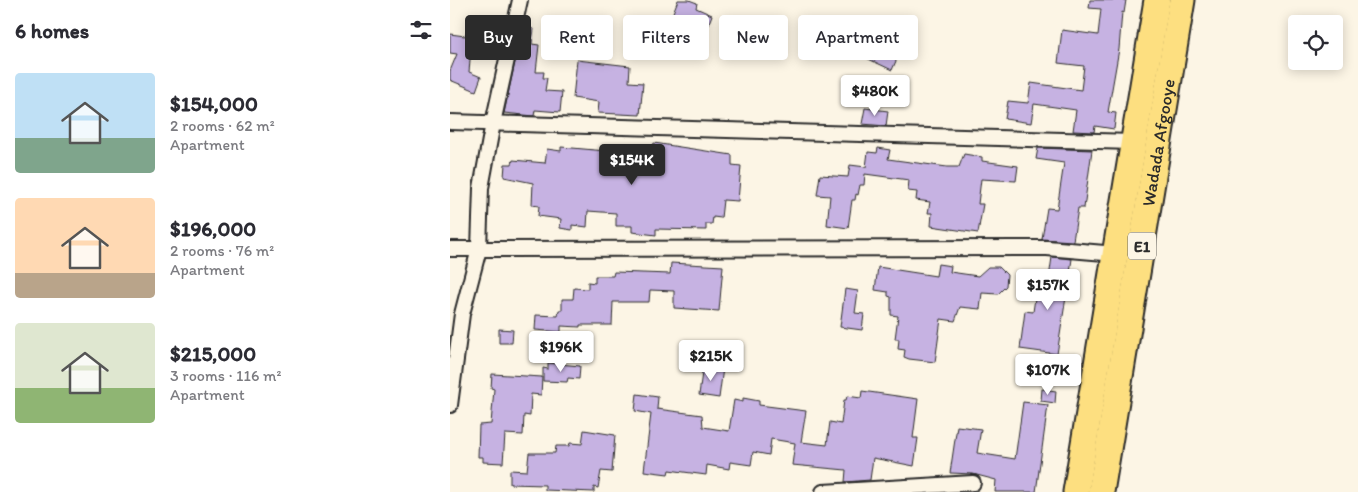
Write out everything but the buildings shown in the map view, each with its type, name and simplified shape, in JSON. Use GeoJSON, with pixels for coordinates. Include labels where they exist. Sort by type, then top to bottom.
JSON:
{"type":"FeatureCollection","features":[{"type":"Feature","properties":{"kind":"highway","name":"Wadada Afgooye"},"geometry":{"type":"LineString","coordinates":[[1076,492],[1157,0]]}},
{"type":"Feature","properties":{"kind":"highway","name":"Wadada Afgooye"},"geometry":{"type":"LineString","coordinates":[[1101,492],[1182,0]]}},
{"type":"Feature","properties":{"kind":"street"},"geometry":{"type":"LineString","coordinates":[[450,405],[462,314],[479,249],[481,188],[520,0]]}},
{"type":"Feature","properties":{"kind":"street"},"geometry":{"type":"LineString","coordinates":[[450,122],[1133,142]]}},
{"type":"Feature","properties":{"kind":"street"},"geometry":{"type":"LineString","coordinates":[[450,249],[1046,248],[1116,254]]}},
{"type":"Feature","properties":{"kind":"street"},"geometry":{"type":"LineString","coordinates":[[823,492],[973,483]]}}]}
